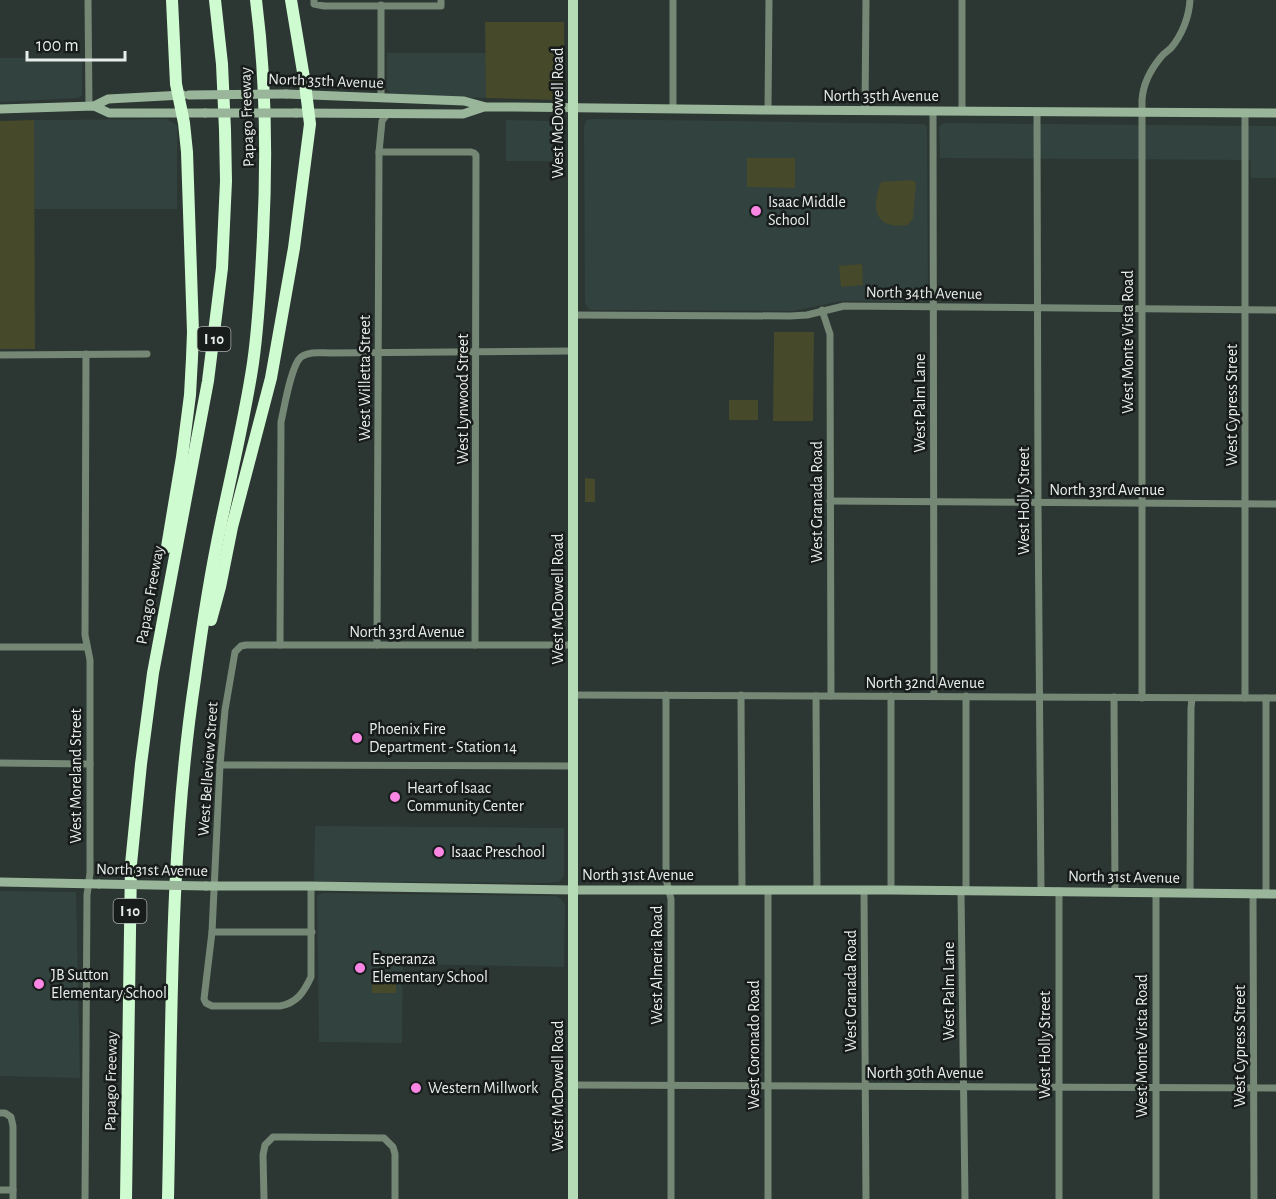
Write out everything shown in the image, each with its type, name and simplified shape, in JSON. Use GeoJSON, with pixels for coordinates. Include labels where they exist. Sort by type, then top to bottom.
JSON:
{"type":"FeatureCollection","features":[{"type":"Feature","properties":{"kind":"highway"},"geometry":{"type":"LineString","coordinates":[[153,673],[161,583],[190,395],[193,332],[187,112],[184,95],[176,84],[172,0]]}},
{"type":"Feature","properties":{"kind":"highway","name":"Papago Freeway"},"geometry":{"type":"LineString","coordinates":[[126,1199],[131,864],[141,764],[153,673],[212,356],[222,268],[226,181],[225,130],[222,64],[215,0]]}},
{"type":"Feature","properties":{"kind":"highway","name":"Papago Freeway"},"geometry":{"type":"LineString","coordinates":[[168,1199],[173,926],[179,812],[194,681],[221,525],[253,362],[259,301],[265,204],[265,124],[264,78],[256,0]]}},
{"type":"Feature","properties":{"kind":"highway"},"geometry":{"type":"LineString","coordinates":[[194,681],[220,587],[232,527],[275,359],[294,248],[310,124],[302,113],[302,94],[291,0]]}},
{"type":"Feature","properties":{"kind":"highway"},"geometry":{"type":"LineString","coordinates":[[170,1107],[177,1199]]}},
{"type":"Feature","properties":{"kind":"highway"},"geometry":{"type":"LineString","coordinates":[[121,1199],[126,1151]]}},
{"type":"Feature","properties":{"kind":"main road","name":"West McDowell Road"},"geometry":{"type":"LineString","coordinates":[[573,0],[573,1199]]}},
{"type":"Feature","properties":{"kind":"main road","name":"North 35th Avenue"},"geometry":{"type":"LineString","coordinates":[[0,109],[91,106],[108,99],[184,95],[302,94],[464,101],[486,107],[1276,113]]}},
{"type":"Feature","properties":{"kind":"main road","name":"North 35th Avenue"},"geometry":{"type":"LineString","coordinates":[[91,106],[109,113],[463,114],[486,107]]}},
{"type":"Feature","properties":{"kind":"main road","name":"North 31st Avenue"},"geometry":{"type":"LineString","coordinates":[[0,882],[573,890],[891,890],[1271,894]]}},
{"type":"Feature","properties":{"kind":"street"},"geometry":{"type":"LineString","coordinates":[[88,0],[91,106]]}},
{"type":"Feature","properties":{"kind":"street"},"geometry":{"type":"LineString","coordinates":[[673,0],[673,109]]}},
{"type":"Feature","properties":{"kind":"street"},"geometry":{"type":"LineString","coordinates":[[768,110],[769,0]]}},
{"type":"Feature","properties":{"kind":"street"},"geometry":{"type":"LineString","coordinates":[[866,0],[866,111]]}},
{"type":"Feature","properties":{"kind":"street"},"geometry":{"type":"LineString","coordinates":[[962,0],[962,111]]}},
{"type":"Feature","properties":{"kind":"street","name":"West Monte Vista Road"},"geometry":{"type":"LineString","coordinates":[[1142,698],[1142,94],[1147,79],[1161,56],[1171,48],[1183,30],[1190,0]]}},
{"type":"Feature","properties":{"kind":"street"},"geometry":{"type":"LineString","coordinates":[[314,2],[324,6],[441,3]]}},
{"type":"Feature","properties":{"kind":"street"},"geometry":{"type":"LineString","coordinates":[[381,5],[381,98]]}},
{"type":"Feature","properties":{"kind":"street","name":"West Palm Lane"},"geometry":{"type":"LineString","coordinates":[[933,111],[934,696]]}},
{"type":"Feature","properties":{"kind":"street","name":"West Holly Street"},"geometry":{"type":"LineString","coordinates":[[1037,112],[1041,891]]}},
{"type":"Feature","properties":{"kind":"street","name":"West Cypress Street"},"geometry":{"type":"LineString","coordinates":[[1245,112],[1245,698]]}},
{"type":"Feature","properties":{"kind":"street","name":"West Willetta Street"},"geometry":{"type":"LineString","coordinates":[[377,645],[379,152],[382,124],[388,113]]}},
{"type":"Feature","properties":{"kind":"street","name":"West Lynwood Street"},"geometry":{"type":"LineString","coordinates":[[379,152],[474,153],[476,155],[475,645]]}},
{"type":"Feature","properties":{"kind":"street","name":"North 34th Avenue"},"geometry":{"type":"LineString","coordinates":[[573,315],[790,316],[807,315],[844,306],[1276,309]]}},
{"type":"Feature","properties":{"kind":"street","name":"West Granada Road"},"geometry":{"type":"LineString","coordinates":[[822,310],[830,347],[831,696]]}},
{"type":"Feature","properties":{"kind":"street"},"geometry":{"type":"LineString","coordinates":[[280,645],[281,422],[297,362],[302,356],[309,353],[573,351]]}},
{"type":"Feature","properties":{"kind":"street","name":"West Moreland Street"},"geometry":{"type":"LineString","coordinates":[[85,1199],[87,895],[90,873],[90,660],[85,635],[86,354]]}},
{"type":"Feature","properties":{"kind":"street"},"geometry":{"type":"LineString","coordinates":[[0,355],[147,354]]}},
{"type":"Feature","properties":{"kind":"street","name":"North 33rd Avenue"},"geometry":{"type":"LineString","coordinates":[[830,501],[1276,504]]}},
{"type":"Feature","properties":{"kind":"street","name":"North 33rd Avenue"},"geometry":{"type":"LineString","coordinates":[[241,646],[573,645]]}},
{"type":"Feature","properties":{"kind":"street"},"geometry":{"type":"LineString","coordinates":[[0,647],[87,646]]}},
{"type":"Feature","properties":{"kind":"street","name":"West Belleview Street"},"geometry":{"type":"LineString","coordinates":[[241,646],[235,652],[227,692],[210,886],[212,932],[204,999],[206,1004],[212,1006],[280,1006],[295,1000],[305,989],[311,977],[312,932]]}},
{"type":"Feature","properties":{"kind":"street","name":"North 32nd Avenue"},"geometry":{"type":"LineString","coordinates":[[573,695],[1276,698]]}},
{"type":"Feature","properties":{"kind":"street","name":"West Almeria Road"},"geometry":{"type":"LineString","coordinates":[[666,695],[666,879],[671,899],[671,1199]]}},
{"type":"Feature","properties":{"kind":"street"},"geometry":{"type":"LineString","coordinates":[[741,695],[742,891]]}},
{"type":"Feature","properties":{"kind":"street"},"geometry":{"type":"LineString","coordinates":[[816,696],[817,890]]}},
{"type":"Feature","properties":{"kind":"street"},"geometry":{"type":"LineString","coordinates":[[891,696],[891,890]]}},
{"type":"Feature","properties":{"kind":"street","name":"West Palm Lane"},"geometry":{"type":"LineString","coordinates":[[965,1199],[963,1086],[966,696]]}},
{"type":"Feature","properties":{"kind":"street"},"geometry":{"type":"LineString","coordinates":[[1114,697],[1115,892]]}},
{"type":"Feature","properties":{"kind":"street"},"geometry":{"type":"LineString","coordinates":[[1190,893],[1192,698]]}},
{"type":"Feature","properties":{"kind":"street"},"geometry":{"type":"LineString","coordinates":[[1266,698],[1271,894]]}},
{"type":"Feature","properties":{"kind":"street"},"geometry":{"type":"LineString","coordinates":[[0,764],[90,764]]}},
{"type":"Feature","properties":{"kind":"street"},"geometry":{"type":"LineString","coordinates":[[220,765],[573,766]]}},
{"type":"Feature","properties":{"kind":"street"},"geometry":{"type":"LineString","coordinates":[[212,932],[312,932],[312,886]]}},
{"type":"Feature","properties":{"kind":"street","name":"West Granada Road"},"geometry":{"type":"LineString","coordinates":[[864,890],[866,1199]]}},
{"type":"Feature","properties":{"kind":"street","name":"West Coronado Road"},"geometry":{"type":"LineString","coordinates":[[768,891],[768,1199]]}},
{"type":"Feature","properties":{"kind":"street","name":"West Holly Street"},"geometry":{"type":"LineString","coordinates":[[1059,891],[1059,1199]]}},
{"type":"Feature","properties":{"kind":"street","name":"West Monte Vista Road"},"geometry":{"type":"LineString","coordinates":[[1156,893],[1156,1199]]}},
{"type":"Feature","properties":{"kind":"street","name":"West Cypress Street"},"geometry":{"type":"LineString","coordinates":[[1253,894],[1254,1199]]}},
{"type":"Feature","properties":{"kind":"street","name":"North 30th Avenue"},"geometry":{"type":"LineString","coordinates":[[573,1084],[1276,1088]]}},
{"type":"Feature","properties":{"kind":"street"},"geometry":{"type":"LineString","coordinates":[[0,1113],[11,1117],[13,1126],[13,1199]]}},
{"type":"Feature","properties":{"kind":"street"},"geometry":{"type":"LineString","coordinates":[[264,1199],[263,1155],[266,1145],[273,1137],[384,1138],[393,1147],[395,1154],[395,1199]]}},
{"type":"Feature","properties":{"kind":"street"},"geometry":{"type":"LineString","coordinates":[[0,1190],[13,1190]]}},
{"type":"Feature","properties":{"kind":"shaded area"},"geometry":{"type":"Polygon","coordinates":[[[387,53],[486,53],[486,98],[391,94],[387,89],[387,53]]]}},
{"type":"Feature","properties":{"kind":"shaded area"},"geometry":{"type":"Polygon","coordinates":[[[0,58],[82,58],[82,96],[0,102],[0,58]]]}},
{"type":"Feature","properties":{"kind":"shaded area"},"geometry":{"type":"Polygon","coordinates":[[[166,119],[177,125],[177,209],[34,209],[34,120],[166,119]]]}},
{"type":"Feature","properties":{"kind":"shaded area"},"geometry":{"type":"Polygon","coordinates":[[[506,120],[561,122],[564,128],[563,161],[506,161],[506,120]]]}},
{"type":"Feature","properties":{"kind":"shaded area","name":"Isaac Middle School"},"geometry":{"type":"Polygon","coordinates":[[[587,120],[924,124],[927,127],[928,295],[926,300],[923,302],[842,301],[793,311],[590,310],[585,303],[584,126],[587,120]]]}},
{"type":"Feature","properties":{"kind":"shaded area"},"geometry":{"type":"Polygon","coordinates":[[[947,123],[1276,126],[1276,178],[1251,178],[1251,160],[940,158],[939,127],[947,123]]]}},
{"type":"Feature","properties":{"kind":"shaded area","name":"Isaac Preschool"},"geometry":{"type":"Polygon","coordinates":[[[315,826],[564,828],[564,876],[559,882],[544,883],[314,881],[315,826]]]}},
{"type":"Feature","properties":{"kind":"shaded area","name":"JB Sutton Elementary School"},"geometry":{"type":"Polygon","coordinates":[[[0,891],[76,892],[80,1078],[0,1076],[0,891]]]}},
{"type":"Feature","properties":{"kind":"shaded area","name":"Esperanza Elementary School"},"geometry":{"type":"Polygon","coordinates":[[[323,893],[556,896],[565,904],[564,967],[403,964],[402,1043],[319,1042],[317,898],[323,893]]]}},
{"type":"Feature","properties":{"kind":"green space"},"geometry":{"type":"Polygon","coordinates":[[[485,22],[564,22],[564,93],[557,100],[486,98],[485,22]]]}},
{"type":"Feature","properties":{"kind":"green space"},"geometry":{"type":"Polygon","coordinates":[[[34,120],[35,349],[0,349],[0,121],[34,120]]]}},
{"type":"Feature","properties":{"kind":"green space"},"geometry":{"type":"Polygon","coordinates":[[[747,158],[795,158],[795,188],[747,187],[747,158]]]}},
{"type":"Feature","properties":{"kind":"green space"},"geometry":{"type":"Polygon","coordinates":[[[912,180],[916,183],[913,218],[908,225],[888,224],[878,215],[876,208],[881,182],[912,180]]]}},
{"type":"Feature","properties":{"kind":"green space"},"geometry":{"type":"Polygon","coordinates":[[[862,264],[863,285],[841,287],[839,266],[862,264]]]}},
{"type":"Feature","properties":{"kind":"green space"},"geometry":{"type":"Polygon","coordinates":[[[774,332],[814,332],[813,421],[773,421],[774,332]]]}},
{"type":"Feature","properties":{"kind":"green space"},"geometry":{"type":"Polygon","coordinates":[[[729,400],[758,400],[758,420],[729,420],[729,400]]]}},
{"type":"Feature","properties":{"kind":"green space"},"geometry":{"type":"Polygon","coordinates":[[[585,478],[595,479],[595,502],[585,502],[585,478]]]}},
{"type":"Feature","properties":{"kind":"green space"},"geometry":{"type":"Polygon","coordinates":[[[372,978],[396,978],[396,993],[372,993],[372,978]]]}},
{"type":"Feature","properties":{"kind":"place","name":"Isaac Middle School"},"geometry":{"type":"Point","coordinates":[756,211]}},
{"type":"Feature","properties":{"kind":"place","name":"Phoenix Fire Department - Station 14"},"geometry":{"type":"Point","coordinates":[357,738]}},
{"type":"Feature","properties":{"kind":"place","name":"Heart of Isaac Community Center"},"geometry":{"type":"Point","coordinates":[395,797]}},
{"type":"Feature","properties":{"kind":"place","name":"Isaac Preschool"},"geometry":{"type":"Point","coordinates":[439,852]}},
{"type":"Feature","properties":{"kind":"place","name":"Esperanza Elementary School"},"geometry":{"type":"Point","coordinates":[360,968]}},
{"type":"Feature","properties":{"kind":"place","name":"JB Sutton Elementary School"},"geometry":{"type":"Point","coordinates":[39,984]}},
{"type":"Feature","properties":{"kind":"place","name":"Western Millwork"},"geometry":{"type":"Point","coordinates":[416,1088]}}]}
